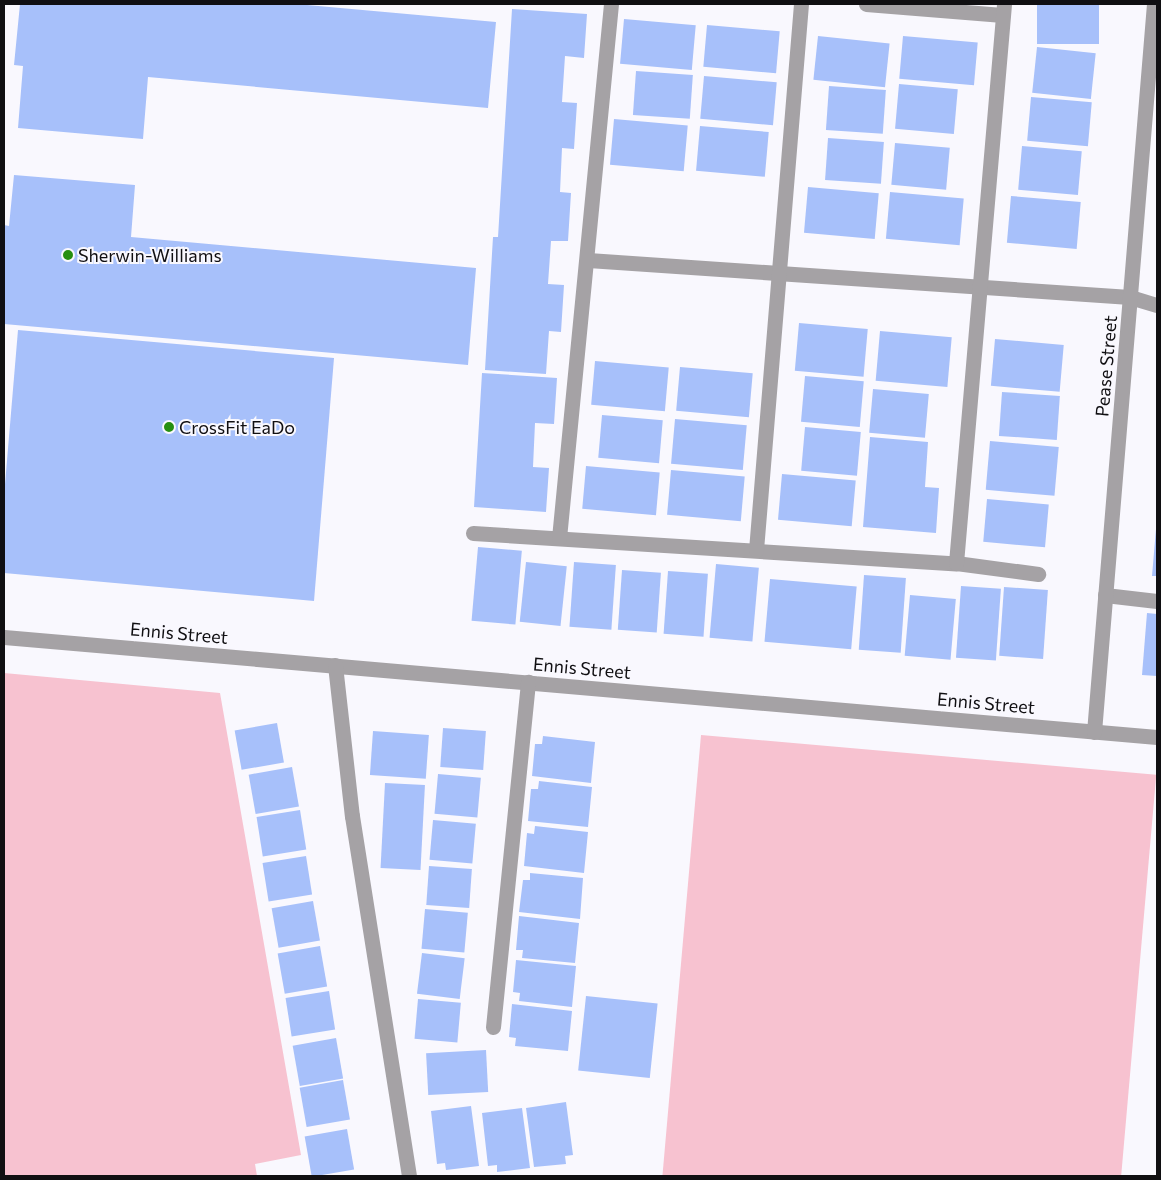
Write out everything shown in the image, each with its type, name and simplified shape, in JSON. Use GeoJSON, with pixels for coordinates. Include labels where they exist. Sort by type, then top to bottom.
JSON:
{"type":"FeatureCollection","features":[{"type":"Feature","properties":{"kind":"street"},"geometry":{"type":"LineString","coordinates":[[559,538],[588,260],[611,4]]}},
{"type":"Feature","properties":{"kind":"street"},"geometry":{"type":"LineString","coordinates":[[756,550],[801,4]]}},
{"type":"Feature","properties":{"kind":"street"},"geometry":{"type":"LineString","coordinates":[[866,4],[1003,9],[956,563]]}},
{"type":"Feature","properties":{"kind":"street","name":"Pease Street"},"geometry":{"type":"LineString","coordinates":[[1094,732],[1130,297],[1152,104],[1154,4]]}},
{"type":"Feature","properties":{"kind":"street"},"geometry":{"type":"LineString","coordinates":[[588,260],[1130,297],[1157,305]]}},
{"type":"Feature","properties":{"kind":"street"},"geometry":{"type":"LineString","coordinates":[[473,532],[956,563],[1038,574]]}},
{"type":"Feature","properties":{"kind":"street"},"geometry":{"type":"LineString","coordinates":[[1105,596],[1157,601]]}},
{"type":"Feature","properties":{"kind":"street","name":"Ennis Street"},"geometry":{"type":"LineString","coordinates":[[4,637],[1157,737]]}},
{"type":"Feature","properties":{"kind":"street"},"geometry":{"type":"LineString","coordinates":[[335,666],[352,816],[409,1176]]}},
{"type":"Feature","properties":{"kind":"street"},"geometry":{"type":"LineString","coordinates":[[493,1028],[528,682]]}},
{"type":"Feature","properties":{"kind":"shaded area"},"geometry":{"type":"Polygon","coordinates":[[[4,673],[220,693],[301,1155],[255,1164],[257,1176],[4,1176],[4,673]]]}},
{"type":"Feature","properties":{"kind":"shaded area"},"geometry":{"type":"Polygon","coordinates":[[[701,735],[1156,775],[1121,1176],[662,1175],[701,735]]]}},
{"type":"Feature","properties":{"kind":"building"},"geometry":{"type":"Polygon","coordinates":[[[20,4],[296,4],[496,22],[488,108],[148,77],[143,139],[18,128],[23,66],[14,65],[20,4]]]}},
{"type":"Feature","properties":{"kind":"building"},"geometry":{"type":"Polygon","coordinates":[[[1037,4],[1099,4],[1099,44],[1037,44],[1037,4]]]}},
{"type":"Feature","properties":{"kind":"building"},"geometry":{"type":"Polygon","coordinates":[[[512,9],[587,14],[584,58],[565,56],[562,102],[577,103],[574,149],[562,148],[560,192],[571,193],[568,241],[551,241],[548,284],[564,285],[561,332],[549,331],[546,374],[485,370],[493,237],[498,237],[512,9]]]}},
{"type":"Feature","properties":{"kind":"building"},"geometry":{"type":"Polygon","coordinates":[[[624,19],[696,25],[692,70],[620,64],[624,19]]]}},
{"type":"Feature","properties":{"kind":"building"},"geometry":{"type":"Polygon","coordinates":[[[707,25],[780,31],[776,73],[703,67],[707,25]]]}},
{"type":"Feature","properties":{"kind":"building"},"geometry":{"type":"Polygon","coordinates":[[[818,36],[890,44],[885,87],[813,80],[818,36]]]}},
{"type":"Feature","properties":{"kind":"building"},"geometry":{"type":"Polygon","coordinates":[[[903,36],[978,43],[974,85],[899,79],[903,36]]]}},
{"type":"Feature","properties":{"kind":"building"},"geometry":{"type":"Polygon","coordinates":[[[1037,47],[1096,53],[1091,99],[1032,93],[1037,47]]]}},
{"type":"Feature","properties":{"kind":"building"},"geometry":{"type":"Polygon","coordinates":[[[636,71],[693,75],[690,119],[633,115],[636,71]]]}},
{"type":"Feature","properties":{"kind":"building"},"geometry":{"type":"Polygon","coordinates":[[[704,76],[777,82],[773,125],[700,119],[704,76]]]}},
{"type":"Feature","properties":{"kind":"building"},"geometry":{"type":"Polygon","coordinates":[[[899,84],[958,89],[954,134],[895,129],[899,84]]]}},
{"type":"Feature","properties":{"kind":"building"},"geometry":{"type":"Polygon","coordinates":[[[829,86],[886,90],[883,134],[826,130],[829,86]]]}},
{"type":"Feature","properties":{"kind":"building"},"geometry":{"type":"Polygon","coordinates":[[[1031,97],[1092,102],[1088,146],[1027,141],[1031,97]]]}},
{"type":"Feature","properties":{"kind":"building"},"geometry":{"type":"Polygon","coordinates":[[[614,119],[688,125],[684,171],[610,165],[614,119]]]}},
{"type":"Feature","properties":{"kind":"building"},"geometry":{"type":"Polygon","coordinates":[[[700,126],[769,132],[765,177],[696,171],[700,126]]]}},
{"type":"Feature","properties":{"kind":"building"},"geometry":{"type":"Polygon","coordinates":[[[828,138],[884,142],[881,184],[825,180],[828,138]]]}},
{"type":"Feature","properties":{"kind":"building"},"geometry":{"type":"Polygon","coordinates":[[[895,143],[950,148],[946,190],[891,185],[895,143]]]}},
{"type":"Feature","properties":{"kind":"building"},"geometry":{"type":"Polygon","coordinates":[[[1022,146],[1082,151],[1078,195],[1018,190],[1022,146]]]}},
{"type":"Feature","properties":{"kind":"building"},"geometry":{"type":"Polygon","coordinates":[[[14,175],[135,185],[131,237],[476,268],[468,365],[4,324],[4,225],[9,226],[14,175]]]}},
{"type":"Feature","properties":{"kind":"building"},"geometry":{"type":"Polygon","coordinates":[[[808,187],[879,193],[875,239],[804,233],[808,187]]]}},
{"type":"Feature","properties":{"kind":"building"},"geometry":{"type":"Polygon","coordinates":[[[890,192],[964,198],[960,245],[886,239],[890,192]]]}},
{"type":"Feature","properties":{"kind":"building"},"geometry":{"type":"Polygon","coordinates":[[[1011,196],[1081,202],[1077,249],[1007,243],[1011,196]]]}},
{"type":"Feature","properties":{"kind":"building"},"geometry":{"type":"Polygon","coordinates":[[[799,323],[868,329],[864,377],[795,371],[799,323]]]}},
{"type":"Feature","properties":{"kind":"building","name":"CrossFit EaDo"},"geometry":{"type":"Polygon","coordinates":[[[18,330],[334,358],[314,601],[4,573],[4,496],[18,330]]]}},
{"type":"Feature","properties":{"kind":"building"},"geometry":{"type":"Polygon","coordinates":[[[880,331],[952,337],[947,387],[876,381],[880,331]]]}},
{"type":"Feature","properties":{"kind":"building"},"geometry":{"type":"Polygon","coordinates":[[[995,339],[1064,345],[1060,392],[991,386],[995,339]]]}},
{"type":"Feature","properties":{"kind":"building"},"geometry":{"type":"Polygon","coordinates":[[[595,361],[669,367],[665,411],[591,405],[595,361]]]}},
{"type":"Feature","properties":{"kind":"building"},"geometry":{"type":"Polygon","coordinates":[[[680,367],[753,373],[749,417],[676,411],[680,367]]]}},
{"type":"Feature","properties":{"kind":"building"},"geometry":{"type":"Polygon","coordinates":[[[482,373],[557,378],[554,424],[535,423],[533,467],[549,468],[546,512],[474,507],[482,373]]]}},
{"type":"Feature","properties":{"kind":"building"},"geometry":{"type":"Polygon","coordinates":[[[805,376],[864,381],[860,427],[801,422],[805,376]]]}},
{"type":"Feature","properties":{"kind":"building"},"geometry":{"type":"Polygon","coordinates":[[[873,389],[929,394],[925,438],[869,433],[873,389]]]}},
{"type":"Feature","properties":{"kind":"building"},"geometry":{"type":"Polygon","coordinates":[[[1002,392],[1060,396],[1057,440],[999,436],[1002,392]]]}},
{"type":"Feature","properties":{"kind":"building"},"geometry":{"type":"Polygon","coordinates":[[[602,415],[663,420],[659,463],[598,458],[602,415]]]}},
{"type":"Feature","properties":{"kind":"building"},"geometry":{"type":"Polygon","coordinates":[[[675,419],[747,425],[743,470],[671,464],[675,419]]]}},
{"type":"Feature","properties":{"kind":"building"},"geometry":{"type":"Polygon","coordinates":[[[805,427],[861,432],[857,476],[801,471],[805,427]]]}},
{"type":"Feature","properties":{"kind":"building"},"geometry":{"type":"Polygon","coordinates":[[[870,437],[928,442],[925,487],[939,488],[936,533],[863,527],[870,437]]]}},
{"type":"Feature","properties":{"kind":"building"},"geometry":{"type":"Polygon","coordinates":[[[990,441],[1059,447],[1054,496],[986,490],[990,441]]]}},
{"type":"Feature","properties":{"kind":"building"},"geometry":{"type":"Polygon","coordinates":[[[586,466],[660,472],[656,515],[582,509],[586,466]]]}},
{"type":"Feature","properties":{"kind":"building"},"geometry":{"type":"Polygon","coordinates":[[[671,470],[745,476],[741,521],[667,515],[671,470]]]}},
{"type":"Feature","properties":{"kind":"building"},"geometry":{"type":"Polygon","coordinates":[[[782,474],[856,480],[852,526],[778,520],[782,474]]]}},
{"type":"Feature","properties":{"kind":"building"},"geometry":{"type":"Polygon","coordinates":[[[987,499],[1049,504],[1045,547],[983,542],[987,499]]]}},
{"type":"Feature","properties":{"kind":"building"},"geometry":{"type":"Polygon","coordinates":[[[1156,529],[1157,576],[1152,576],[1156,529]]]}},
{"type":"Feature","properties":{"kind":"building"},"geometry":{"type":"Polygon","coordinates":[[[478,547],[522,551],[515,625],[472,621],[478,547]]]}},
{"type":"Feature","properties":{"kind":"building"},"geometry":{"type":"Polygon","coordinates":[[[526,562],[567,566],[561,626],[520,622],[526,562]]]}},
{"type":"Feature","properties":{"kind":"building"},"geometry":{"type":"Polygon","coordinates":[[[574,562],[616,565],[611,630],[569,627],[574,562]]]}},
{"type":"Feature","properties":{"kind":"building"},"geometry":{"type":"Polygon","coordinates":[[[716,564],[759,568],[752,641],[710,638],[716,564]]]}},
{"type":"Feature","properties":{"kind":"building"},"geometry":{"type":"Polygon","coordinates":[[[622,570],[661,573],[657,633],[618,630],[622,570]]]}},
{"type":"Feature","properties":{"kind":"building"},"geometry":{"type":"Polygon","coordinates":[[[668,571],[708,574],[704,637],[664,634],[668,571]]]}},
{"type":"Feature","properties":{"kind":"building"},"geometry":{"type":"Polygon","coordinates":[[[864,575],[906,578],[901,653],[859,650],[864,575]]]}},
{"type":"Feature","properties":{"kind":"building"},"geometry":{"type":"Polygon","coordinates":[[[770,579],[857,587],[851,649],[765,642],[770,579]]]}},
{"type":"Feature","properties":{"kind":"building"},"geometry":{"type":"Polygon","coordinates":[[[961,586],[1001,589],[996,661],[956,658],[961,586]]]}},
{"type":"Feature","properties":{"kind":"building"},"geometry":{"type":"Polygon","coordinates":[[[1004,587],[1048,590],[1043,659],[999,656],[1004,587]]]}},
{"type":"Feature","properties":{"kind":"building"},"geometry":{"type":"Polygon","coordinates":[[[910,595],[956,599],[951,660],[905,656],[910,595]]]}},
{"type":"Feature","properties":{"kind":"building"},"geometry":{"type":"Polygon","coordinates":[[[1147,613],[1157,614],[1157,676],[1142,675],[1147,613]]]}},
{"type":"Feature","properties":{"kind":"building"},"geometry":{"type":"Polygon","coordinates":[[[277,723],[284,762],[242,770],[235,730],[277,723]]]}},
{"type":"Feature","properties":{"kind":"building"},"geometry":{"type":"Polygon","coordinates":[[[443,728],[486,731],[483,770],[440,767],[443,728]]]}},
{"type":"Feature","properties":{"kind":"building"},"geometry":{"type":"Polygon","coordinates":[[[373,731],[429,735],[426,779],[370,775],[373,731]]]}},
{"type":"Feature","properties":{"kind":"building"},"geometry":{"type":"Polygon","coordinates":[[[543,736],[595,742],[591,783],[532,776],[535,744],[542,744],[543,736]]]}},
{"type":"Feature","properties":{"kind":"building"},"geometry":{"type":"Polygon","coordinates":[[[292,767],[299,806],[256,814],[249,775],[292,767]]]}},
{"type":"Feature","properties":{"kind":"building"},"geometry":{"type":"Polygon","coordinates":[[[438,774],[481,778],[477,818],[435,814],[438,774]]]}},
{"type":"Feature","properties":{"kind":"building"},"geometry":{"type":"Polygon","coordinates":[[[539,781],[592,787],[588,827],[528,821],[531,789],[538,789],[539,781]]]}},
{"type":"Feature","properties":{"kind":"building"},"geometry":{"type":"Polygon","coordinates":[[[385,783],[425,785],[420,870],[381,868],[385,783]]]}},
{"type":"Feature","properties":{"kind":"building"},"geometry":{"type":"Polygon","coordinates":[[[300,810],[306,850],[263,856],[257,817],[300,810]]]}},
{"type":"Feature","properties":{"kind":"building"},"geometry":{"type":"Polygon","coordinates":[[[433,820],[476,824],[472,864],[430,860],[433,820]]]}},
{"type":"Feature","properties":{"kind":"building"},"geometry":{"type":"Polygon","coordinates":[[[535,826],[588,832],[584,873],[524,866],[527,833],[534,834],[535,826]]]}},
{"type":"Feature","properties":{"kind":"building"},"geometry":{"type":"Polygon","coordinates":[[[306,856],[312,895],[269,901],[263,863],[306,856]]]}},
{"type":"Feature","properties":{"kind":"building"},"geometry":{"type":"Polygon","coordinates":[[[429,866],[472,869],[469,908],[426,905],[429,866]]]}},
{"type":"Feature","properties":{"kind":"building"},"geometry":{"type":"Polygon","coordinates":[[[530,873],[583,878],[580,919],[519,912],[523,880],[530,880],[530,873]]]}},
{"type":"Feature","properties":{"kind":"building"},"geometry":{"type":"Polygon","coordinates":[[[313,901],[320,940],[279,948],[272,908],[313,901]]]}},
{"type":"Feature","properties":{"kind":"building"},"geometry":{"type":"Polygon","coordinates":[[[425,909],[468,913],[464,953],[422,949],[425,909]]]}},
{"type":"Feature","properties":{"kind":"building"},"geometry":{"type":"Polygon","coordinates":[[[519,916],[579,923],[575,963],[522,958],[523,950],[516,950],[519,916]]]}},
{"type":"Feature","properties":{"kind":"building"},"geometry":{"type":"Polygon","coordinates":[[[320,946],[327,986],[285,994],[278,953],[320,946]]]}},
{"type":"Feature","properties":{"kind":"building"},"geometry":{"type":"Polygon","coordinates":[[[422,953],[465,958],[460,999],[417,994],[422,953]]]}},
{"type":"Feature","properties":{"kind":"building"},"geometry":{"type":"Polygon","coordinates":[[[516,960],[576,966],[572,1007],[519,1001],[520,993],[513,992],[516,960]]]}},
{"type":"Feature","properties":{"kind":"building"},"geometry":{"type":"Polygon","coordinates":[[[329,991],[335,1030],[292,1036],[286,998],[329,991]]]}},
{"type":"Feature","properties":{"kind":"building"},"geometry":{"type":"Polygon","coordinates":[[[586,996],[658,1004],[650,1078],[578,1071],[586,996]]]}},
{"type":"Feature","properties":{"kind":"building"},"geometry":{"type":"Polygon","coordinates":[[[418,999],[461,1003],[457,1043],[415,1039],[418,999]]]}},
{"type":"Feature","properties":{"kind":"building"},"geometry":{"type":"Polygon","coordinates":[[[512,1004],[572,1011],[568,1051],[515,1046],[516,1038],[509,1037],[512,1004]]]}},
{"type":"Feature","properties":{"kind":"building"},"geometry":{"type":"Polygon","coordinates":[[[336,1038],[343,1078],[300,1086],[293,1046],[336,1038]]]}},
{"type":"Feature","properties":{"kind":"building"},"geometry":{"type":"Polygon","coordinates":[[[486,1050],[488,1092],[428,1095],[426,1053],[486,1050]]]}},
{"type":"Feature","properties":{"kind":"building"},"geometry":{"type":"Polygon","coordinates":[[[343,1080],[350,1119],[307,1127],[300,1088],[343,1080]]]}},
{"type":"Feature","properties":{"kind":"building"},"geometry":{"type":"Polygon","coordinates":[[[566,1102],[573,1155],[565,1156],[566,1164],[534,1167],[526,1108],[566,1102]]]}},
{"type":"Feature","properties":{"kind":"building"},"geometry":{"type":"Polygon","coordinates":[[[471,1106],[479,1166],[446,1170],[445,1163],[437,1164],[431,1111],[471,1106]]]}},
{"type":"Feature","properties":{"kind":"building"},"geometry":{"type":"Polygon","coordinates":[[[522,1108],[530,1168],[497,1172],[497,1165],[488,1166],[482,1113],[522,1108]]]}},
{"type":"Feature","properties":{"kind":"building"},"geometry":{"type":"Polygon","coordinates":[[[347,1129],[354,1169],[312,1176],[305,1136],[347,1129]]]}},
{"type":"Feature","properties":{"kind":"place","name":"Sherwin-Williams"},"geometry":{"type":"Point","coordinates":[68,255]}},
{"type":"Feature","properties":{"kind":"place","name":"CrossFit EaDo"},"geometry":{"type":"Point","coordinates":[169,427]}}]}
